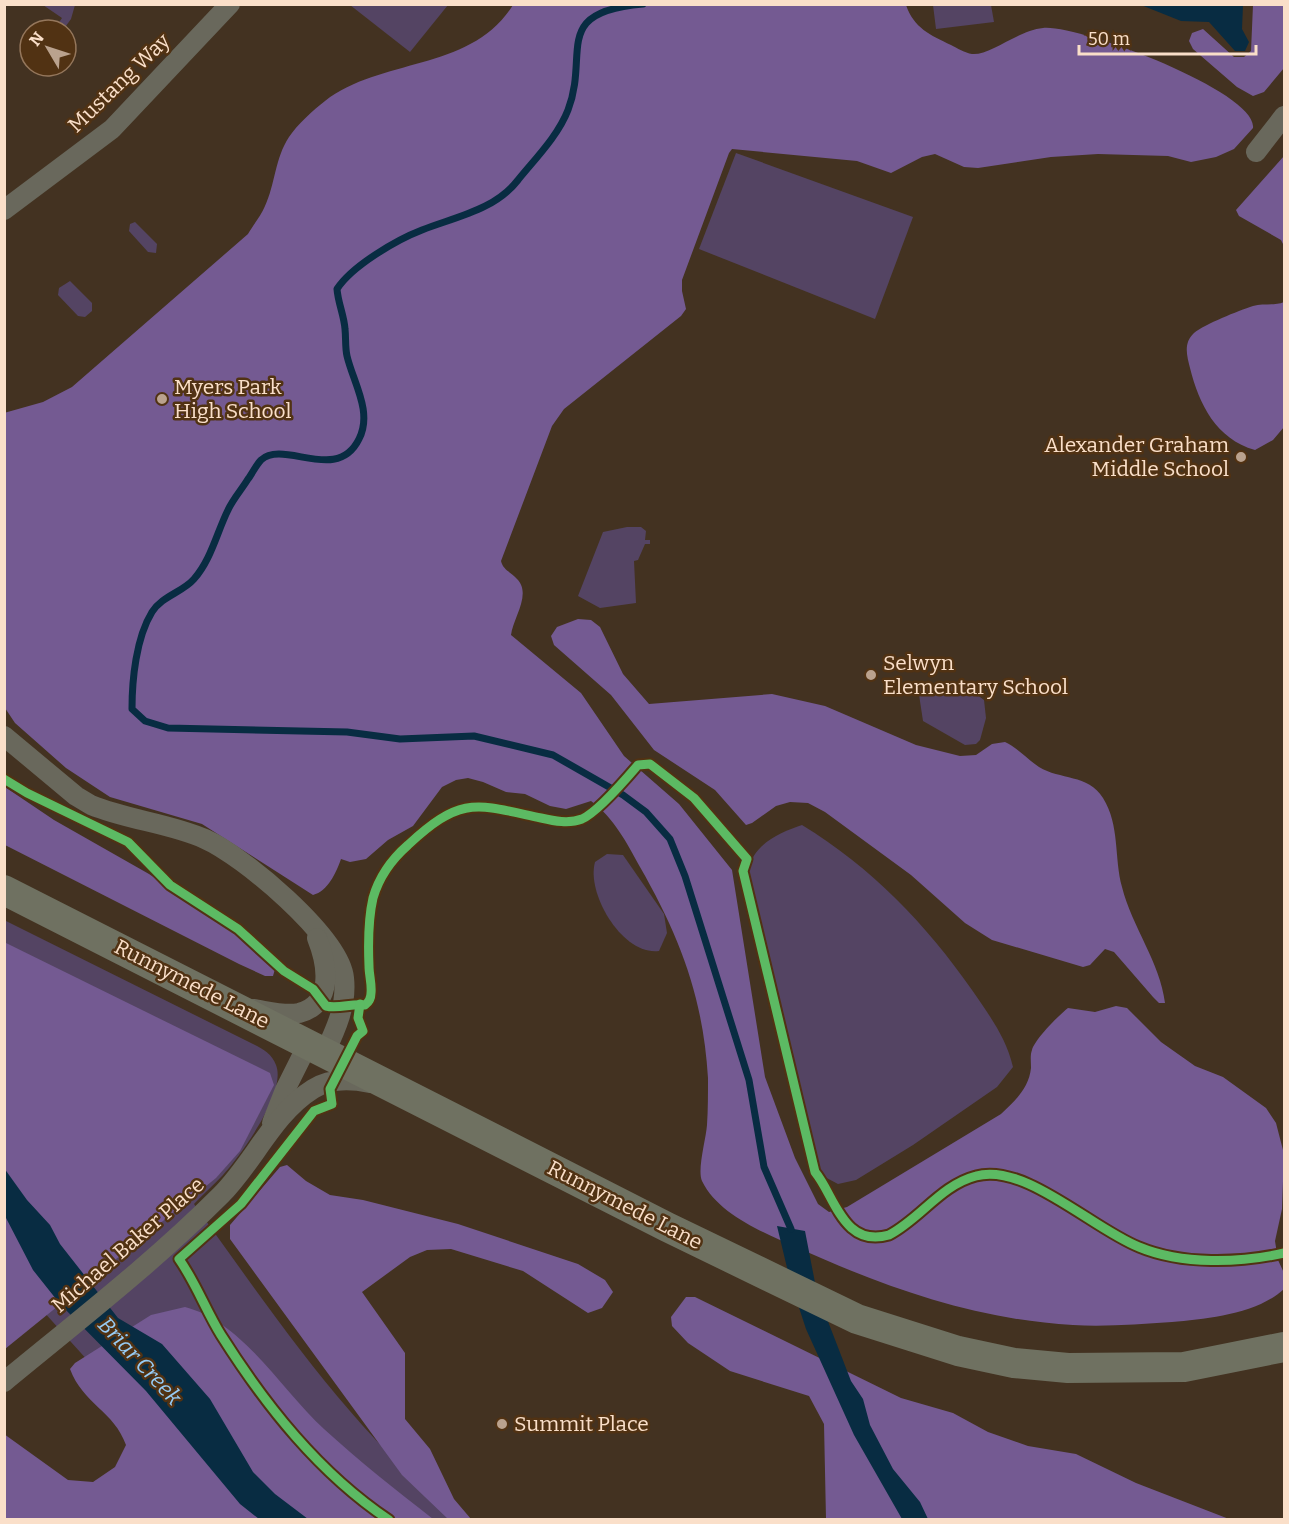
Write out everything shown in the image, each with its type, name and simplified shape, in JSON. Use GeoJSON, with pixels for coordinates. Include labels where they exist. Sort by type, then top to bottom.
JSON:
{"type":"FeatureCollection","features":[{"type":"Feature","properties":{"kind":"main road","name":"Runnymede Lane"},"geometry":{"type":"LineString","coordinates":[[4,890],[828,1307],[924,1341],[1038,1366],[1124,1370],[1184,1367],[1284,1347]]}},
{"type":"Feature","properties":{"kind":"street","name":"Mustang Way"},"geometry":{"type":"LineString","coordinates":[[4,210],[112,129],[230,4]]}},
{"type":"Feature","properties":{"kind":"street"},"geometry":{"type":"LineString","coordinates":[[1256,152],[1284,116]]}},
{"type":"Feature","properties":{"kind":"street"},"geometry":{"type":"LineString","coordinates":[[4,736],[75,796],[91,805],[205,839],[239,859],[272,886],[332,948],[345,977],[340,1017],[285,1090],[270,1132]]}},
{"type":"Feature","properties":{"kind":"street"},"geometry":{"type":"LineString","coordinates":[[235,1006],[292,1014],[307,1010],[318,1001],[325,989],[326,969],[321,948],[308,923]]}},
{"type":"Feature","properties":{"kind":"street"},"geometry":{"type":"LineString","coordinates":[[270,1132],[293,1106],[321,1084],[350,1080],[402,1092]]}},
{"type":"Feature","properties":{"kind":"street","name":"Michael Baker Place"},"geometry":{"type":"LineString","coordinates":[[4,1382],[140,1269],[223,1193],[242,1172],[270,1132]]}},
{"type":"Feature","properties":{"kind":"shaded area"},"geometry":{"type":"Polygon","coordinates":[[[43,5],[75,5],[71,18],[62,18],[43,5]]]}},
{"type":"Feature","properties":{"kind":"shaded area"},"geometry":{"type":"Polygon","coordinates":[[[350,5],[448,5],[410,52],[350,5]]]}},
{"type":"Feature","properties":{"kind":"shaded area"},"geometry":{"type":"Polygon","coordinates":[[[513,5],[906,5],[913,20],[924,30],[967,53],[979,54],[1034,30],[1043,28],[1062,30],[1126,48],[1163,63],[1198,79],[1247,113],[1253,128],[1234,149],[1216,157],[1191,162],[1168,156],[1098,154],[1051,157],[978,168],[964,167],[935,154],[922,157],[891,173],[857,161],[732,149],[682,280],[686,309],[681,316],[564,409],[552,426],[501,561],[505,569],[517,579],[523,592],[511,635],[581,693],[624,756],[679,804],[732,870],[765,1077],[795,1158],[818,1204],[829,1212],[847,1207],[1001,1114],[1016,1099],[1027,1082],[1034,1045],[1068,1008],[1095,1012],[1116,1006],[1127,1008],[1161,1042],[1195,1066],[1223,1077],[1266,1108],[1276,1123],[1284,1154],[1282,1209],[1275,1241],[1278,1260],[1284,1273],[1284,1289],[1273,1297],[1246,1310],[1231,1314],[1172,1322],[1085,1326],[1037,1322],[930,1299],[827,1261],[742,1221],[709,1193],[702,1181],[701,1162],[707,1125],[708,1078],[701,1021],[687,968],[667,918],[630,849],[613,823],[591,801],[566,809],[550,806],[525,794],[506,792],[468,778],[456,780],[442,787],[413,826],[388,840],[366,859],[350,862],[341,859],[327,886],[313,895],[202,824],[110,797],[66,768],[15,723],[5,708],[4,413],[43,402],[72,387],[248,234],[268,198],[284,145],[296,128],[320,105],[348,87],[425,62],[474,42],[495,27],[513,5]]]}},
{"type":"Feature","properties":{"kind":"shaded area"},"geometry":{"type":"Polygon","coordinates":[[[933,5],[991,5],[994,22],[936,29],[933,5]]]}},
{"type":"Feature","properties":{"kind":"shaded area"},"geometry":{"type":"Polygon","coordinates":[[[1253,5],[1284,5],[1284,68],[1264,92],[1253,96],[1237,87],[1193,49],[1189,41],[1192,33],[1203,29],[1234,57],[1244,57],[1251,51],[1253,5]]]}},
{"type":"Feature","properties":{"kind":"shaded area"},"geometry":{"type":"Polygon","coordinates":[[[736,153],[913,217],[875,319],[699,249],[736,153]]]}},
{"type":"Feature","properties":{"kind":"shaded area"},"geometry":{"type":"Polygon","coordinates":[[[1284,156],[1284,246],[1281,240],[1239,216],[1236,210],[1284,156]]]}},
{"type":"Feature","properties":{"kind":"shaded area"},"geometry":{"type":"Polygon","coordinates":[[[135,222],[157,244],[156,253],[148,252],[129,231],[130,224],[135,222]]]}},
{"type":"Feature","properties":{"kind":"shaded area"},"geometry":{"type":"Polygon","coordinates":[[[70,281],[92,303],[92,311],[85,317],[78,316],[58,295],[59,288],[70,281]]]}},
{"type":"Feature","properties":{"kind":"shaded area"},"geometry":{"type":"Polygon","coordinates":[[[1284,302],[1284,427],[1273,440],[1255,450],[1230,438],[1211,418],[1198,394],[1188,359],[1187,345],[1194,333],[1222,318],[1253,306],[1284,302]]]}},
{"type":"Feature","properties":{"kind":"shaded area"},"geometry":{"type":"Polygon","coordinates":[[[627,527],[641,527],[646,531],[645,540],[650,540],[650,544],[645,544],[638,560],[634,561],[636,603],[600,608],[578,596],[603,532],[627,527]]]}},
{"type":"Feature","properties":{"kind":"shaded area"},"geometry":{"type":"Polygon","coordinates":[[[578,619],[591,620],[600,627],[623,674],[649,704],[772,694],[825,706],[916,745],[960,756],[976,755],[992,744],[1005,742],[1039,767],[1090,785],[1103,798],[1112,819],[1122,887],[1132,916],[1158,973],[1165,1003],[1159,1003],[1153,997],[1114,952],[1105,949],[1090,965],[1083,967],[992,940],[965,923],[911,875],[825,812],[808,803],[790,802],[776,806],[746,825],[715,790],[654,750],[611,695],[554,645],[551,636],[557,627],[578,619]]]}},
{"type":"Feature","properties":{"kind":"shaded area"},"geometry":{"type":"Polygon","coordinates":[[[961,683],[984,700],[986,718],[980,740],[976,744],[965,745],[923,721],[918,688],[961,683]]]}},
{"type":"Feature","properties":{"kind":"shaded area"},"geometry":{"type":"Polygon","coordinates":[[[5,787],[54,820],[149,874],[241,935],[272,963],[275,969],[273,976],[265,976],[239,964],[5,845],[5,787]]]}},
{"type":"Feature","properties":{"kind":"shaded area"},"geometry":{"type":"Polygon","coordinates":[[[802,825],[827,841],[874,878],[896,898],[936,942],[991,1017],[1006,1046],[1013,1067],[997,1087],[913,1145],[856,1180],[838,1184],[821,1175],[749,874],[752,860],[762,846],[777,835],[802,825]]]}},
{"type":"Feature","properties":{"kind":"shaded area"},"geometry":{"type":"Polygon","coordinates":[[[607,854],[623,855],[664,914],[667,933],[659,951],[646,950],[633,944],[610,920],[602,906],[596,890],[595,862],[607,854]]]}},
{"type":"Feature","properties":{"kind":"shaded area"},"geometry":{"type":"Polygon","coordinates":[[[4,920],[257,1046],[272,1058],[278,1077],[275,1091],[260,1123],[231,1166],[194,1204],[285,1330],[350,1411],[422,1486],[461,1519],[231,1519],[5,1269],[4,920]]]}},
{"type":"Feature","properties":{"kind":"shaded area"},"geometry":{"type":"Polygon","coordinates":[[[4,942],[270,1073],[274,1085],[240,1151],[216,1178],[5,1349],[4,942]]]}},
{"type":"Feature","properties":{"kind":"shaded area"},"geometry":{"type":"Polygon","coordinates":[[[287,1165],[306,1181],[330,1195],[363,1200],[458,1224],[578,1264],[605,1280],[613,1292],[602,1308],[588,1313],[523,1271],[451,1249],[427,1250],[410,1257],[362,1292],[405,1353],[405,1419],[430,1449],[454,1499],[471,1519],[448,1519],[402,1475],[230,1239],[230,1225],[280,1167],[287,1165]]]}},
{"type":"Feature","properties":{"kind":"shaded area"},"geometry":{"type":"Polygon","coordinates":[[[686,1297],[695,1297],[901,1398],[953,1413],[988,1432],[1028,1446],[1076,1454],[1136,1483],[1229,1519],[826,1519],[824,1424],[809,1396],[730,1371],[688,1343],[672,1326],[671,1317],[686,1297]]]}},
{"type":"Feature","properties":{"kind":"shaded area"},"geometry":{"type":"Polygon","coordinates":[[[185,1307],[206,1315],[243,1342],[324,1429],[433,1519],[5,1519],[4,1434],[68,1480],[93,1482],[115,1467],[126,1445],[121,1433],[83,1391],[70,1369],[75,1363],[151,1315],[185,1307]]]}},
{"type":"Feature","properties":{"kind":"water"},"geometry":{"type":"Polygon","coordinates":[[[1141,5],[1243,5],[1242,29],[1249,42],[1245,51],[1235,51],[1209,22],[1181,21],[1141,5]]]}},
{"type":"Feature","properties":{"kind":"water","name":"Briar Creek"},"geometry":{"type":"Polygon","coordinates":[[[4,1168],[27,1200],[50,1225],[60,1244],[118,1318],[162,1344],[210,1399],[253,1472],[275,1494],[308,1519],[259,1519],[240,1504],[146,1391],[60,1304],[33,1270],[5,1216],[4,1168]]]}},
{"type":"Feature","properties":{"kind":"water"},"geometry":{"type":"Polygon","coordinates":[[[777,1226],[805,1231],[817,1293],[851,1381],[863,1399],[870,1425],[893,1469],[920,1502],[928,1519],[902,1519],[854,1435],[806,1329],[790,1280],[777,1226]]]}},
{"type":"Feature","properties":{"kind":"waterway"},"geometry":{"type":"LineString","coordinates":[[643,4],[614,9],[595,16],[584,26],[579,39],[574,89],[564,120],[546,147],[509,190],[486,206],[400,240],[353,271],[337,289],[347,356],[363,408],[363,429],[359,439],[349,452],[338,458],[324,460],[283,454],[271,455],[259,462],[230,506],[200,571],[194,579],[152,612],[142,634],[136,659],[132,709],[145,721],[168,728],[347,732],[400,739],[474,736],[553,755],[623,795],[646,812],[670,839],[685,876],[749,1080],[764,1167],[791,1229]]}},
{"type":"Feature","properties":{"kind":"cycle path"},"geometry":{"type":"LineString","coordinates":[[4,779],[27,793],[128,842],[170,885],[238,929],[284,971],[313,989],[326,1006],[336,1007],[365,1005],[370,1000],[369,932],[373,898],[391,862],[427,829],[457,811],[485,807],[556,821],[577,821],[604,803],[638,765],[650,764],[694,798],[747,859],[743,871],[815,1172],[842,1217],[851,1227],[861,1234],[873,1237],[889,1235],[911,1220],[941,1194],[963,1180],[995,1174],[1037,1188],[1121,1238],[1156,1253],[1211,1260],[1249,1259],[1284,1253]]}},
{"type":"Feature","properties":{"kind":"cycle path"},"geometry":{"type":"LineString","coordinates":[[360,1004],[358,1018],[363,1031],[357,1036],[330,1089],[332,1104],[314,1111],[241,1204],[179,1259],[221,1335],[275,1412],[317,1460],[389,1520]]}},
{"type":"Feature","properties":{"kind":"place","name":"Myers Park High School"},"geometry":{"type":"Point","coordinates":[162,399]}},
{"type":"Feature","properties":{"kind":"place","name":"Alexander Graham Middle School"},"geometry":{"type":"Point","coordinates":[1241,457]}},
{"type":"Feature","properties":{"kind":"place","name":"Selwyn Elementary School"},"geometry":{"type":"Point","coordinates":[871,675]}},
{"type":"Feature","properties":{"kind":"place","name":"Summit Place"},"geometry":{"type":"Point","coordinates":[502,1424]}}]}
